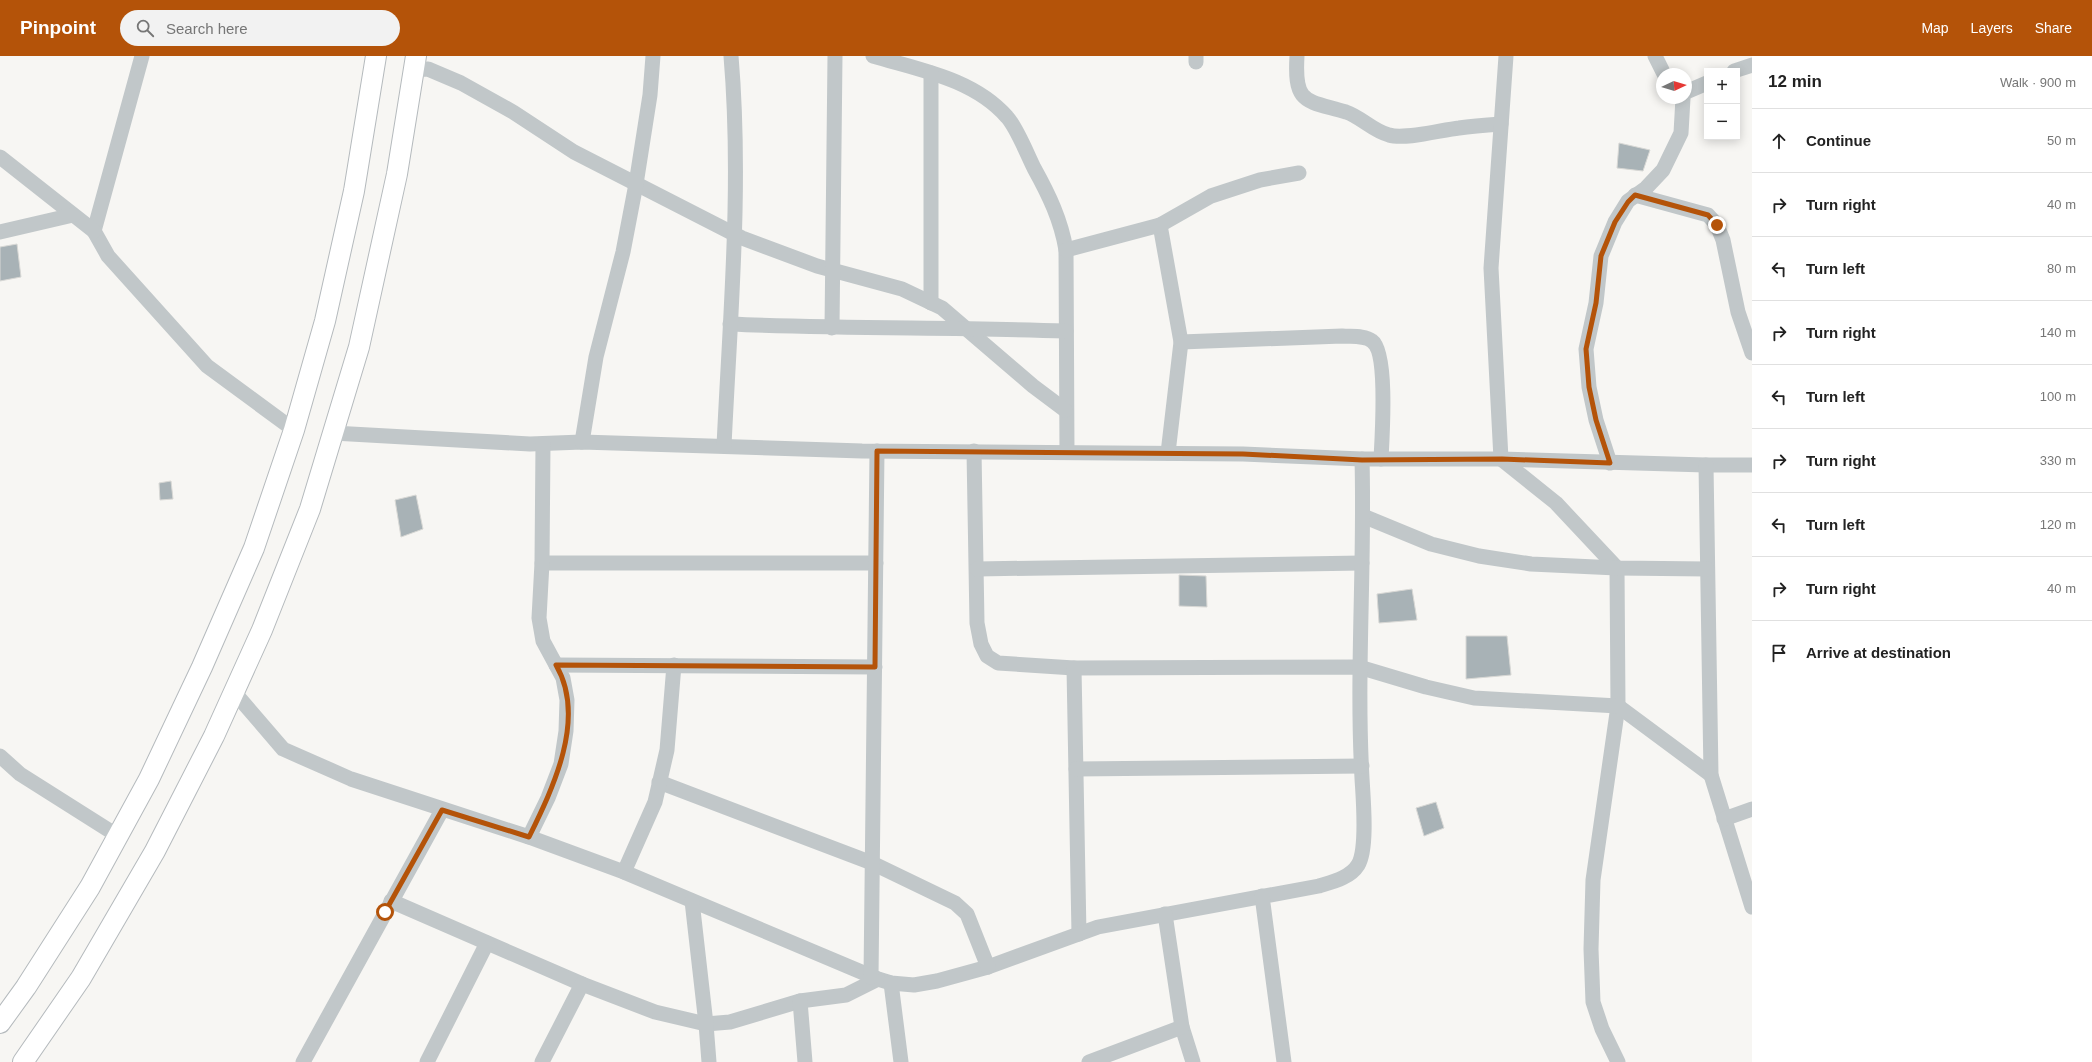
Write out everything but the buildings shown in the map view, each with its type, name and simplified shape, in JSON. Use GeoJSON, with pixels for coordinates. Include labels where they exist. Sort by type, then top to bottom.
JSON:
{"type":"FeatureCollection","features":[{"type":"Feature","properties":{"kind":"main road"},"geometry":{"type":"LineString","coordinates":[[0,1022],[26,987],[90,887],[149,779],[202,667],[254,548],[294,430],[325,321],[354,191],[376,56]]}},
{"type":"Feature","properties":{"kind":"main road"},"geometry":{"type":"LineString","coordinates":[[23,1062],[81,978],[155,852],[214,736],[234,692],[262,630],[310,509],[361,340],[397,174],[415,63]]}},
{"type":"Feature","properties":{"kind":"street"},"geometry":{"type":"LineString","coordinates":[[94,231],[142,56]]}},
{"type":"Feature","properties":{"kind":"street"},"geometry":{"type":"LineString","coordinates":[[582,442],[596,357],[623,252],[636,184],[650,96],[653,56]]}},
{"type":"Feature","properties":{"kind":"street"},"geometry":{"type":"LineString","coordinates":[[724,446],[734,234],[734,93],[731,56]]}},
{"type":"Feature","properties":{"kind":"street"},"geometry":{"type":"LineString","coordinates":[[832,328],[835,56]]}},
{"type":"Feature","properties":{"kind":"street"},"geometry":{"type":"LineString","coordinates":[[874,56],[956,82],[984,96],[1008,118],[1052,202],[1063,231],[1066,250],[1065,410],[1067,452]]}},
{"type":"Feature","properties":{"kind":"street"},"geometry":{"type":"LineString","coordinates":[[1298,56],[1298,86],[1302,97],[1310,102],[1348,113],[1389,135],[1401,136],[1501,124]]}},
{"type":"Feature","properties":{"kind":"street"},"geometry":{"type":"LineString","coordinates":[[1506,56],[1491,268],[1502,459],[1556,503],[1617,568],[1618,706],[1593,880],[1590,949],[1593,1002],[1602,1029],[1618,1062]]}},
{"type":"Feature","properties":{"kind":"street"},"geometry":{"type":"LineString","coordinates":[[1655,56],[1661,68]]}},
{"type":"Feature","properties":{"kind":"street"},"geometry":{"type":"LineString","coordinates":[[415,63],[461,83],[513,112],[574,152],[734,234],[832,270],[902,289],[942,308],[1033,386],[1065,410]]}},
{"type":"Feature","properties":{"kind":"street"},"geometry":{"type":"LineString","coordinates":[[1740,69],[1752,65]]}},
{"type":"Feature","properties":{"kind":"street"},"geometry":{"type":"LineString","coordinates":[[931,73],[931,303]]}},
{"type":"Feature","properties":{"kind":"street"},"geometry":{"type":"LineString","coordinates":[[1692,89],[1704,84]]}},
{"type":"Feature","properties":{"kind":"street"},"geometry":{"type":"LineString","coordinates":[[1610,463],[1593,407],[1589,387],[1586,349],[1596,303],[1601,256],[1615,222],[1628,202],[1635,195],[1646,188],[1663,170],[1681,133],[1683,104]]}},
{"type":"Feature","properties":{"kind":"street"},"geometry":{"type":"LineString","coordinates":[[0,157],[94,231],[108,256],[207,366],[294,430]]}},
{"type":"Feature","properties":{"kind":"street"},"geometry":{"type":"LineString","coordinates":[[1066,250],[1160,225],[1211,196],[1260,180],[1299,173]]}},
{"type":"Feature","properties":{"kind":"street"},"geometry":{"type":"LineString","coordinates":[[1635,195],[1708,215],[1717,225],[1723,240],[1738,312],[1752,353]]}},
{"type":"Feature","properties":{"kind":"street"},"geometry":{"type":"LineString","coordinates":[[0,232],[72,215]]}},
{"type":"Feature","properties":{"kind":"street"},"geometry":{"type":"LineString","coordinates":[[1160,225],[1181,342],[1168,453]]}},
{"type":"Feature","properties":{"kind":"street"},"geometry":{"type":"LineString","coordinates":[[730,324],[832,328],[964,327],[1066,331]]}},
{"type":"Feature","properties":{"kind":"street"},"geometry":{"type":"LineString","coordinates":[[1181,342],[1342,336],[1372,340],[1379,350],[1381,362],[1384,410],[1381,459]]}},
{"type":"Feature","properties":{"kind":"street"},"geometry":{"type":"LineString","coordinates":[[333,433],[543,444],[582,442],[877,451],[1243,454],[1362,460],[1502,459],[1610,463],[1752,465]]}},
{"type":"Feature","properties":{"kind":"street"},"geometry":{"type":"LineString","coordinates":[[529,837],[548,798],[561,764],[566,731],[567,700],[563,678],[544,641],[539,618],[542,563],[543,444]]}},
{"type":"Feature","properties":{"kind":"street"},"geometry":{"type":"LineString","coordinates":[[877,451],[872,863],[880,980],[901,1062]]}},
{"type":"Feature","properties":{"kind":"street"},"geometry":{"type":"LineString","coordinates":[[974,451],[977,623],[981,644],[987,656],[998,664],[1074,668],[1360,667],[1426,687],[1474,698],[1618,706],[1711,775]]}},
{"type":"Feature","properties":{"kind":"street"},"geometry":{"type":"LineString","coordinates":[[234,692],[284,749],[351,779],[442,810],[529,837],[624,872],[880,980],[914,985],[988,967],[1098,927],[1319,886],[1345,877],[1358,865],[1363,842],[1365,816],[1362,766],[1360,667],[1363,516],[1362,460]]}},
{"type":"Feature","properties":{"kind":"street"},"geometry":{"type":"LineString","coordinates":[[1706,465],[1711,775],[1752,907]]}},
{"type":"Feature","properties":{"kind":"street"},"geometry":{"type":"LineString","coordinates":[[1363,516],[1431,544],[1479,556],[1531,564],[1617,568],[1707,569]]}},
{"type":"Feature","properties":{"kind":"street"},"geometry":{"type":"LineString","coordinates":[[542,563],[876,563]]}},
{"type":"Feature","properties":{"kind":"street"},"geometry":{"type":"LineString","coordinates":[[977,569],[1362,563]]}},
{"type":"Feature","properties":{"kind":"street"},"geometry":{"type":"LineString","coordinates":[[556,665],[875,667]]}},
{"type":"Feature","properties":{"kind":"street"},"geometry":{"type":"LineString","coordinates":[[624,872],[655,802],[667,750],[674,666]]}},
{"type":"Feature","properties":{"kind":"street"},"geometry":{"type":"LineString","coordinates":[[1074,668],[1079,934]]}},
{"type":"Feature","properties":{"kind":"street"},"geometry":{"type":"LineString","coordinates":[[0,756],[20,774],[118,836]]}},
{"type":"Feature","properties":{"kind":"street"},"geometry":{"type":"LineString","coordinates":[[1076,769],[1362,766]]}},
{"type":"Feature","properties":{"kind":"street"},"geometry":{"type":"LineString","coordinates":[[659,782],[872,863],[955,903],[967,914],[988,967]]}},
{"type":"Feature","properties":{"kind":"street"},"geometry":{"type":"LineString","coordinates":[[1724,819],[1752,809]]}},
{"type":"Feature","properties":{"kind":"street"},"geometry":{"type":"LineString","coordinates":[[303,1062],[442,810]]}},
{"type":"Feature","properties":{"kind":"street"},"geometry":{"type":"LineString","coordinates":[[1262,896],[1284,1062]]}},
{"type":"Feature","properties":{"kind":"street"},"geometry":{"type":"LineString","coordinates":[[391,901],[582,984],[655,1012],[706,1024],[730,1022],[800,1001],[846,995],[880,980]]}},
{"type":"Feature","properties":{"kind":"street"},"geometry":{"type":"LineString","coordinates":[[692,901],[709,1062]]}},
{"type":"Feature","properties":{"kind":"street"},"geometry":{"type":"LineString","coordinates":[[1165,914],[1182,1027],[1193,1062]]}},
{"type":"Feature","properties":{"kind":"street"},"geometry":{"type":"LineString","coordinates":[[427,1062],[487,943]]}},
{"type":"Feature","properties":{"kind":"street"},"geometry":{"type":"LineString","coordinates":[[542,1062],[582,984]]}},
{"type":"Feature","properties":{"kind":"street"},"geometry":{"type":"LineString","coordinates":[[800,1001],[805,1062]]}},
{"type":"Feature","properties":{"kind":"street"},"geometry":{"type":"LineString","coordinates":[[1089,1062],[1182,1027]]}},
{"type":"Feature","properties":{"kind":"route"},"geometry":{"type":"LineString","coordinates":[[385,912],[442,810],[529,837],[548,798],[561,764],[566,731],[567,700],[563,678],[556,665],[875,667],[877,451],[1243,454],[1362,460],[1502,459],[1610,463],[1596,420],[1589,387],[1586,349],[1596,303],[1601,256],[1615,222],[1628,202],[1635,195],[1708,215],[1717,225]]}}]}
